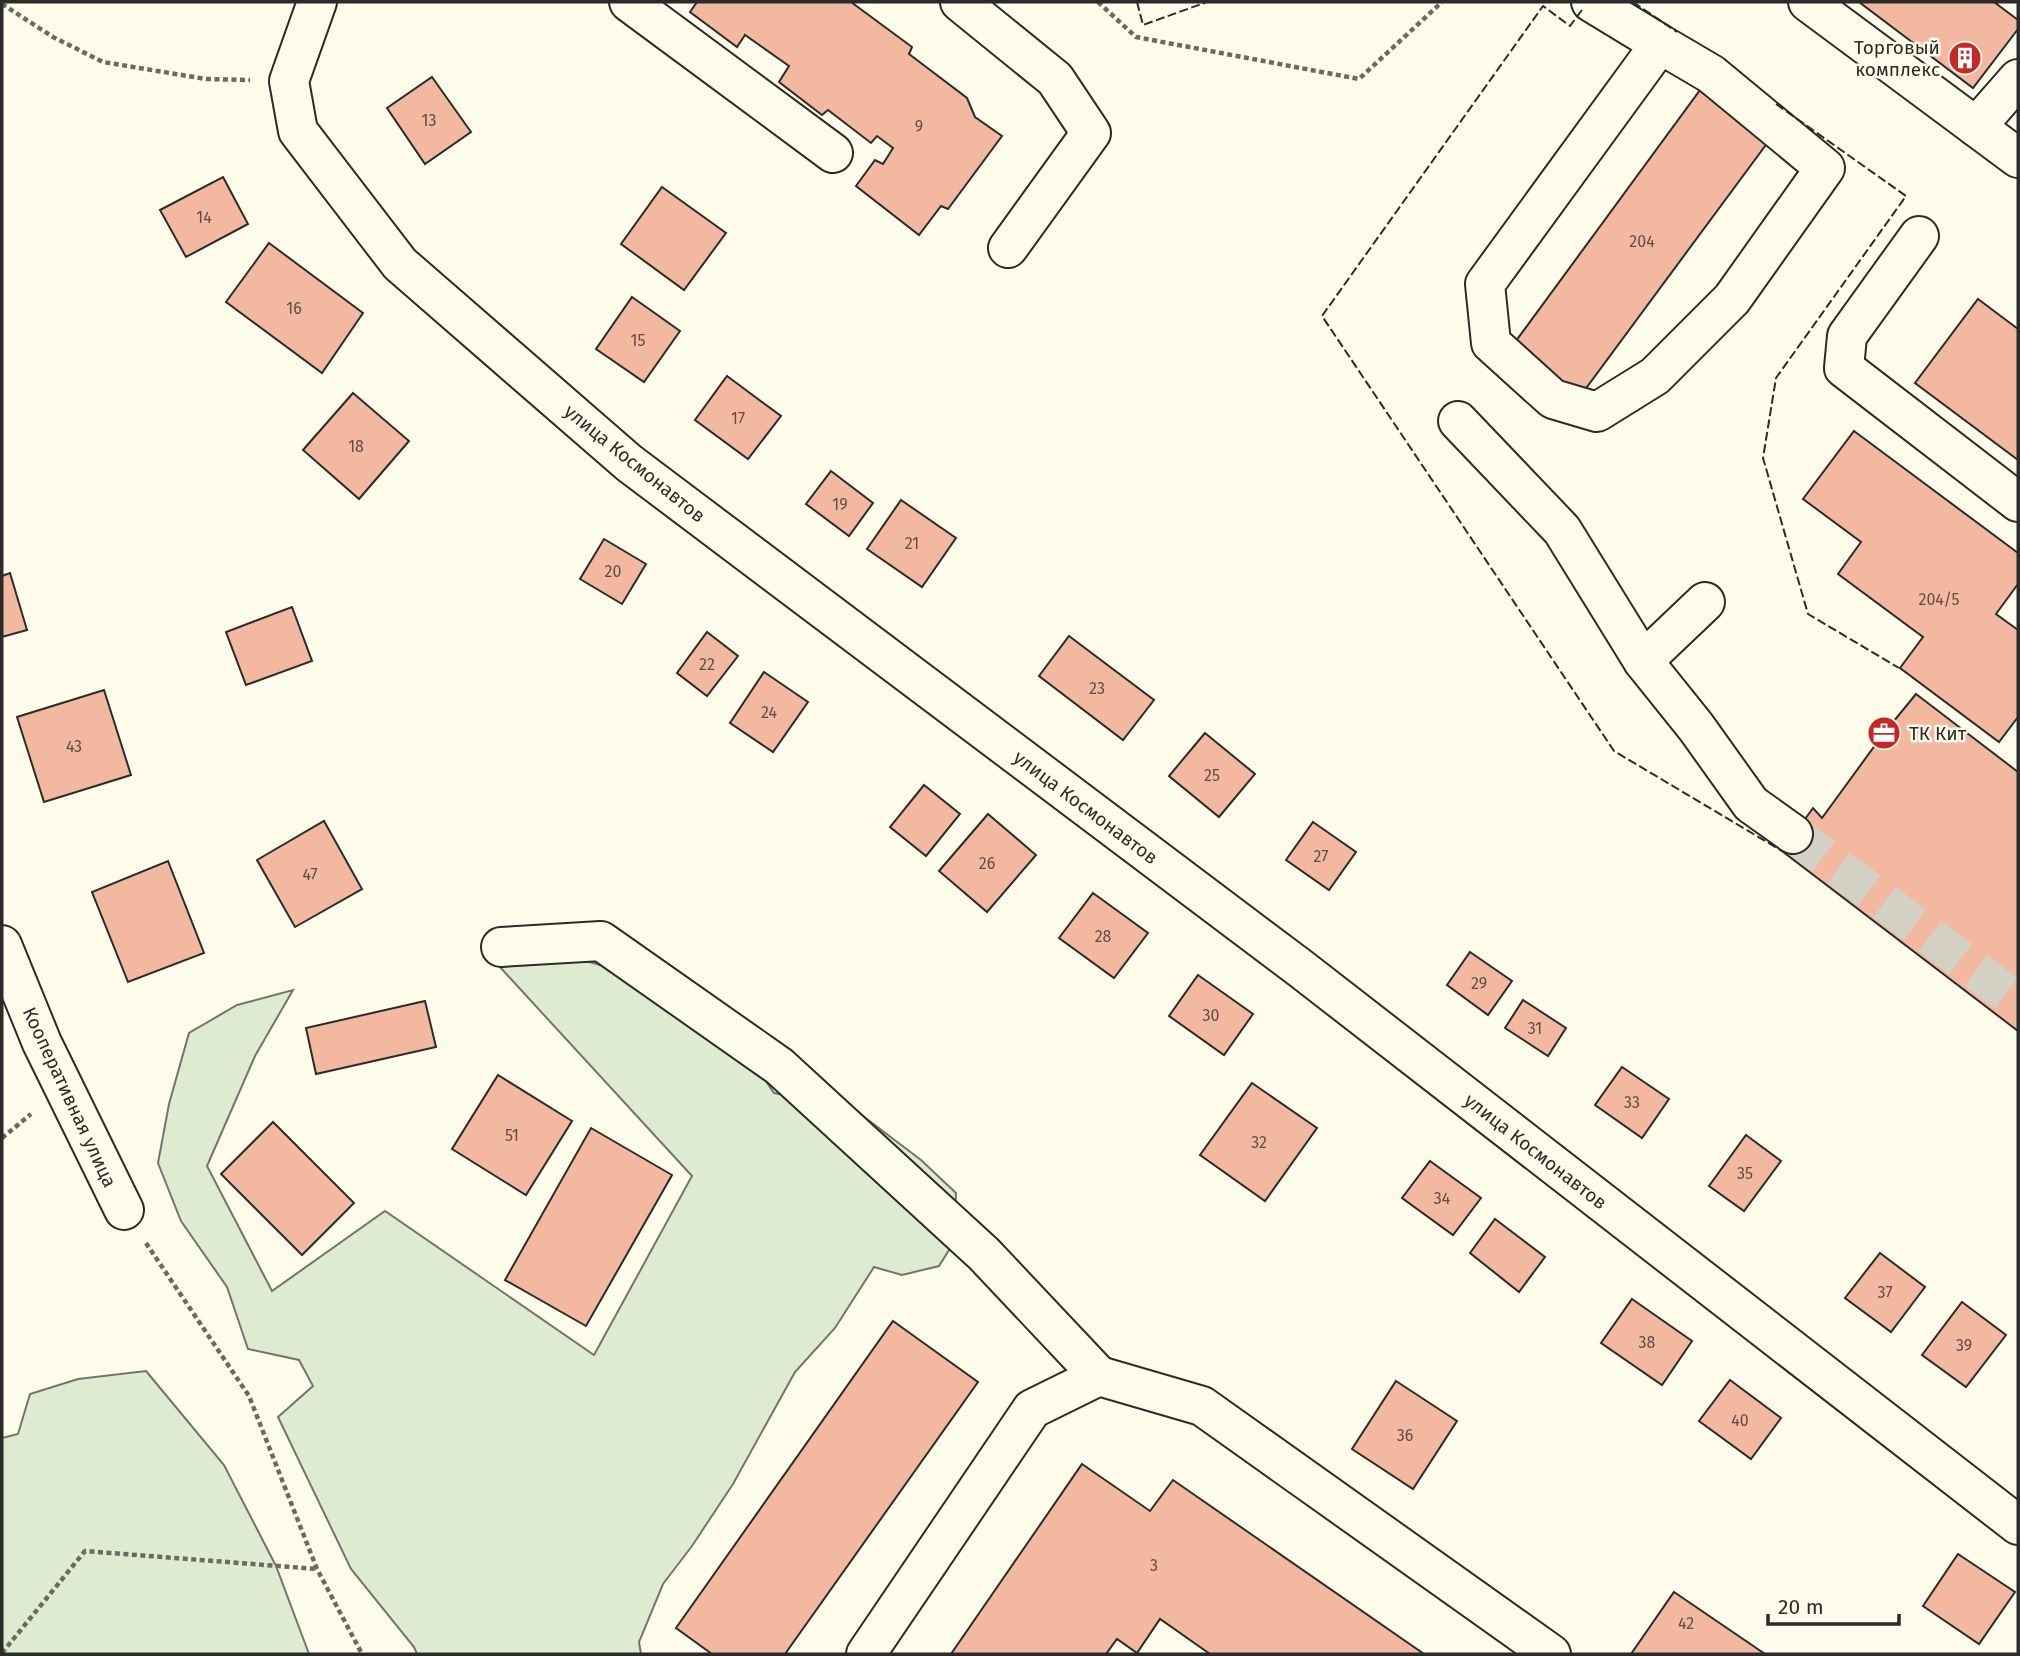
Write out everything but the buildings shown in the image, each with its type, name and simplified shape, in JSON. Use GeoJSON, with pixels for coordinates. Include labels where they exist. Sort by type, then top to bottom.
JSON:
{"type":"FeatureCollection","features":[{"type":"Feature","properties":{"kind":"street","name":"улица Космонавтов"},"geometry":{"type":"LineString","coordinates":[[317,2],[289,81],[298,131],[400,264],[629,463],[1300,968],[2018,1525]]}},
{"type":"Feature","properties":{"kind":"street"},"geometry":{"type":"LineString","coordinates":[[629,2],[833,153]]}},
{"type":"Feature","properties":{"kind":"street"},"geometry":{"type":"LineString","coordinates":[[960,2],[1055,79],[1091,134],[1008,248]]}},
{"type":"Feature","properties":{"kind":"street"},"geometry":{"type":"LineString","coordinates":[[1591,2],[1711,74],[1825,168],[1732,299],[1656,376],[1597,412],[1553,399],[1491,343],[1485,284],[1660,44]]}},
{"type":"Feature","properties":{"kind":"street"},"geometry":{"type":"LineString","coordinates":[[1808,2],[2018,158]]}},
{"type":"Feature","properties":{"kind":"street"},"geometry":{"type":"LineString","coordinates":[[1976,127],[2018,79]]}},
{"type":"Feature","properties":{"kind":"street"},"geometry":{"type":"LineString","coordinates":[[1919,236],[1847,337],[1844,368],[2018,502]]}},
{"type":"Feature","properties":{"kind":"street"},"geometry":{"type":"LineString","coordinates":[[1458,421],[1562,530],[1643,661],[1696,727],[1751,804],[1793,834]]}},
{"type":"Feature","properties":{"kind":"street"},"geometry":{"type":"LineString","coordinates":[[1643,661],[1705,602]]}},
{"type":"Feature","properties":{"kind":"street"},"geometry":{"type":"LineString","coordinates":[[501,947],[601,941],[779,1066],[984,1254],[1098,1376],[1202,1406],[1551,1654]]}},
{"type":"Feature","properties":{"kind":"street","name":"Кооперативная улица"},"geometry":{"type":"LineString","coordinates":[[2,945],[42,1043],[124,1210]]}},
{"type":"Feature","properties":{"kind":"street"},"geometry":{"type":"LineString","coordinates":[[866,1654],[1032,1409],[1098,1376]]}},
{"type":"Feature","properties":{"kind":"path"},"geometry":{"type":"LineString","coordinates":[[1098,2],[1136,37],[1359,79],[1442,2]]}},
{"type":"Feature","properties":{"kind":"path"},"geometry":{"type":"LineString","coordinates":[[2,4],[53,37],[103,62],[206,79],[289,81]]}},
{"type":"Feature","properties":{"kind":"path"},"geometry":{"type":"LineString","coordinates":[[124,1210],[249,1396],[317,1569],[362,1654]]}},
{"type":"Feature","properties":{"kind":"path"},"geometry":{"type":"LineString","coordinates":[[2,1653],[85,1550],[317,1569]]}},
{"type":"Feature","properties":{"kind":"green space"},"geometry":{"type":"Polygon","coordinates":[[[487,953],[569,956],[666,984],[748,1055],[774,1093],[851,1107],[921,1160],[956,1193],[954,1242],[939,1266],[902,1275],[874,1267],[835,1328],[795,1372],[733,1484],[663,1584],[639,1642],[641,1654],[417,1654],[351,1569],[278,1417],[313,1386],[299,1360],[248,1349],[227,1287],[181,1221],[158,1163],[169,1104],[189,1033],[237,1005],[293,990],[255,1056],[207,1166],[272,1291],[385,1211],[594,1355],[692,1176],[487,953]]]}},
{"type":"Feature","properties":{"kind":"green space"},"geometry":{"type":"Polygon","coordinates":[[[146,1371],[224,1465],[276,1566],[309,1654],[2,1654],[2,1438],[18,1434],[30,1394],[78,1379],[146,1371]]]}},
{"type":"Feature","properties":{"kind":"tunnel"},"geometry":{"type":"LineString","coordinates":[[1793,834],[2018,1002]]}},
{"type":"Feature","properties":{"kind":"fence"},"geometry":{"type":"LineString","coordinates":[[1137,2],[1143,25],[1207,2]]}},
{"type":"Feature","properties":{"kind":"fence"},"geometry":{"type":"LineString","coordinates":[[1633,2],[1677,32]]}},
{"type":"Feature","properties":{"kind":"fence"},"geometry":{"type":"LineString","coordinates":[[1582,10],[1570,26],[1543,6],[1322,316],[1614,751],[1782,851]]}},
{"type":"Feature","properties":{"kind":"fence"},"geometry":{"type":"LineString","coordinates":[[1776,104],[1906,196],[1776,378],[1763,458],[1808,614],[1899,668]]}},
{"type":"Feature","properties":{"kind":"place","name":"Торговый комплекс"},"geometry":{"type":"Point","coordinates":[1965,58]}},
{"type":"Feature","properties":{"kind":"place","name":"ТК Кит"},"geometry":{"type":"Point","coordinates":[1884,733]}}]}
